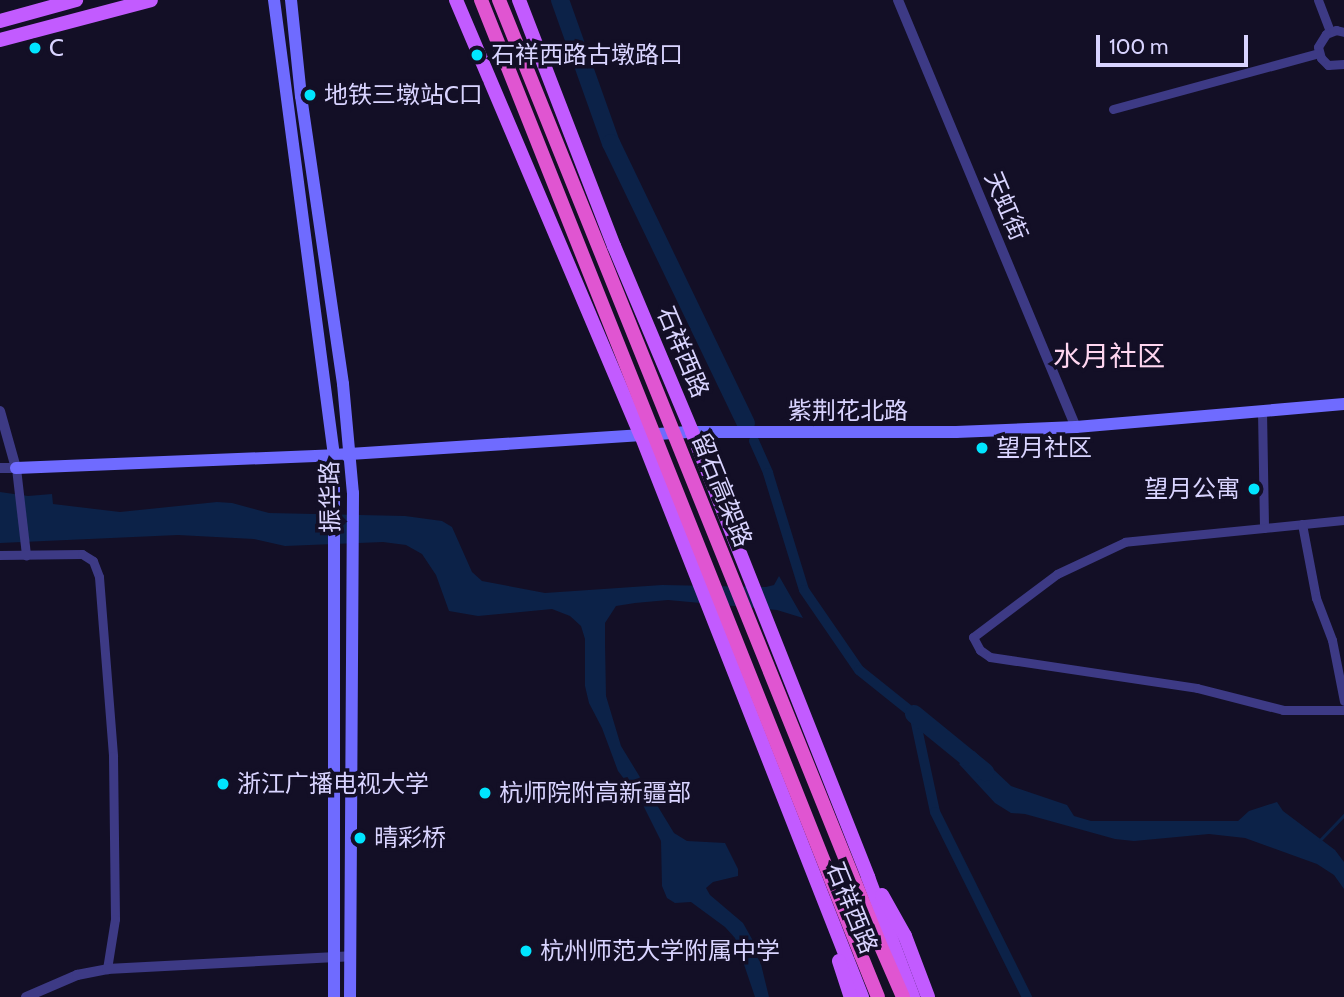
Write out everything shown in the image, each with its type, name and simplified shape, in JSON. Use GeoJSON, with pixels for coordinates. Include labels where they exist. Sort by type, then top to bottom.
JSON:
{"type":"FeatureCollection","features":[{"type":"Feature","properties":{"kind":"highway","name":"留石高架路"},"geometry":{"type":"LineString","coordinates":[[481,0],[878,997]]}},
{"type":"Feature","properties":{"kind":"highway","name":"留石高架路"},"geometry":{"type":"LineString","coordinates":[[499,0],[903,997]]}},
{"type":"Feature","properties":{"kind":"main road"},"geometry":{"type":"LineString","coordinates":[[0,21],[76,0]]}},
{"type":"Feature","properties":{"kind":"main road"},"geometry":{"type":"LineString","coordinates":[[0,40],[151,0]]}},
{"type":"Feature","properties":{"kind":"main road","name":"振华路"},"geometry":{"type":"LineString","coordinates":[[274,0],[334,455],[334,997]]}},
{"type":"Feature","properties":{"kind":"main road","name":"振华路"},"geometry":{"type":"LineString","coordinates":[[291,0],[350,453],[353,494],[350,997]]}},
{"type":"Feature","properties":{"kind":"main road","name":"石祥西路"},"geometry":{"type":"LineString","coordinates":[[456,0],[641,435],[862,997]]}},
{"type":"Feature","properties":{"kind":"main road","name":"石祥西路"},"geometry":{"type":"LineString","coordinates":[[519,0],[614,246],[692,432],[868,877],[913,997]]}},
{"type":"Feature","properties":{"kind":"main road","name":"紫荆花北路"},"geometry":{"type":"LineString","coordinates":[[16,468],[334,455],[692,432],[956,432],[1076,427],[1344,404]]}},
{"type":"Feature","properties":{"kind":"main road","name":"石祥西路"},"geometry":{"type":"LineString","coordinates":[[798,836],[850,997]]}},
{"type":"Feature","properties":{"kind":"main road","name":"石祥西路"},"geometry":{"type":"LineString","coordinates":[[868,877],[890,907],[905,936],[928,997]]}},
{"type":"Feature","properties":{"kind":"street","name":"天虹街"},"geometry":{"type":"LineString","coordinates":[[898,0],[1076,427]]}},
{"type":"Feature","properties":{"kind":"street"},"geometry":{"type":"LineString","coordinates":[[1318,0],[1330,31]]}},
{"type":"Feature","properties":{"kind":"street"},"geometry":{"type":"LineString","coordinates":[[1344,32],[1330,31],[1319,42],[1319,52],[1328,65],[1344,64]]}},
{"type":"Feature","properties":{"kind":"street"},"geometry":{"type":"LineString","coordinates":[[1113,109],[1319,52]]}},
{"type":"Feature","properties":{"kind":"street"},"geometry":{"type":"LineString","coordinates":[[0,411],[16,468],[26,555]]}},
{"type":"Feature","properties":{"kind":"street"},"geometry":{"type":"LineString","coordinates":[[1262,411],[1264,528]]}},
{"type":"Feature","properties":{"kind":"street"},"geometry":{"type":"LineString","coordinates":[[0,468],[16,468]]}},
{"type":"Feature","properties":{"kind":"street"},"geometry":{"type":"LineString","coordinates":[[1344,520],[1125,542],[1057,574],[973,636],[980,650],[990,657],[1197,688],[1283,710],[1344,710]]}},
{"type":"Feature","properties":{"kind":"street"},"geometry":{"type":"LineString","coordinates":[[1302,524],[1316,598],[1332,640],[1344,701]]}},
{"type":"Feature","properties":{"kind":"street"},"geometry":{"type":"LineString","coordinates":[[0,555],[82,554],[93,561],[99,578],[113,756],[115,919],[107,969]]}},
{"type":"Feature","properties":{"kind":"street"},"geometry":{"type":"LineString","coordinates":[[26,997],[77,975],[107,969],[351,956]]}},
{"type":"Feature","properties":{"kind":"water"},"geometry":{"type":"Polygon","coordinates":[[[0,492],[28,496],[52,494],[53,504],[120,512],[217,502],[232,503],[269,513],[405,516],[442,521],[452,527],[472,572],[482,581],[545,593],[662,585],[766,587],[774,585],[779,576],[803,618],[777,610],[668,600],[616,606],[605,623],[606,696],[621,746],[674,833],[687,841],[725,843],[738,869],[738,876],[713,882],[706,888],[710,895],[743,923],[757,948],[769,997],[755,997],[735,938],[725,927],[691,902],[675,903],[667,898],[662,886],[661,841],[641,801],[618,771],[602,728],[589,703],[585,686],[585,639],[581,626],[570,616],[552,609],[478,616],[449,611],[436,575],[422,554],[406,545],[383,542],[285,546],[254,539],[178,535],[0,543],[0,492]]]}},
{"type":"Feature","properties":{"kind":"water"},"geometry":{"type":"Polygon","coordinates":[[[974,751],[1011,786],[1067,805],[1074,816],[1091,821],[1238,821],[1249,811],[1277,802],[1283,811],[1335,850],[1344,862],[1344,889],[1334,875],[1317,864],[1245,838],[1209,834],[1134,841],[1115,839],[1025,814],[1011,813],[995,803],[959,764],[974,751]]]}},
{"type":"Feature","properties":{"kind":"waterway"},"geometry":{"type":"LineString","coordinates":[[560,0],[611,143],[746,423]]}},
{"type":"Feature","properties":{"kind":"waterway"},"geometry":{"type":"LineString","coordinates":[[754,441],[768,473],[804,590],[859,670],[914,714],[935,812],[1027,997]]}},
{"type":"Feature","properties":{"kind":"waterway"},"geometry":{"type":"LineString","coordinates":[[914,714],[985,772]]}},
{"type":"Feature","properties":{"kind":"waterway"},"geometry":{"type":"LineString","coordinates":[[1320,840],[1344,815]]}},
{"type":"Feature","properties":{"kind":"place","name":"C"},"geometry":{"type":"Point","coordinates":[35,48]}},
{"type":"Feature","properties":{"kind":"place","name":"石祥西路古墩路口"},"geometry":{"type":"Point","coordinates":[477,55]}},
{"type":"Feature","properties":{"kind":"place","name":"地铁三墩站C口"},"geometry":{"type":"Point","coordinates":[310,95]}},
{"type":"Feature","properties":{"kind":"place","name":"望月社区"},"geometry":{"type":"Point","coordinates":[982,448]}},
{"type":"Feature","properties":{"kind":"place","name":"望月公寓"},"geometry":{"type":"Point","coordinates":[1254,489]}},
{"type":"Feature","properties":{"kind":"place","name":"浙江广播电视大学"},"geometry":{"type":"Point","coordinates":[223,784]}},
{"type":"Feature","properties":{"kind":"place","name":"杭师院附高新疆部"},"geometry":{"type":"Point","coordinates":[485,793]}},
{"type":"Feature","properties":{"kind":"place","name":"晴彩桥"},"geometry":{"type":"Point","coordinates":[360,838]}},
{"type":"Feature","properties":{"kind":"place","name":"杭州师范大学附属中学"},"geometry":{"type":"Point","coordinates":[526,951]}},
{"type":"Feature","properties":{"kind":"district","name":"水月社区"},"geometry":{"type":"Point","coordinates":[1109,356]}}]}
